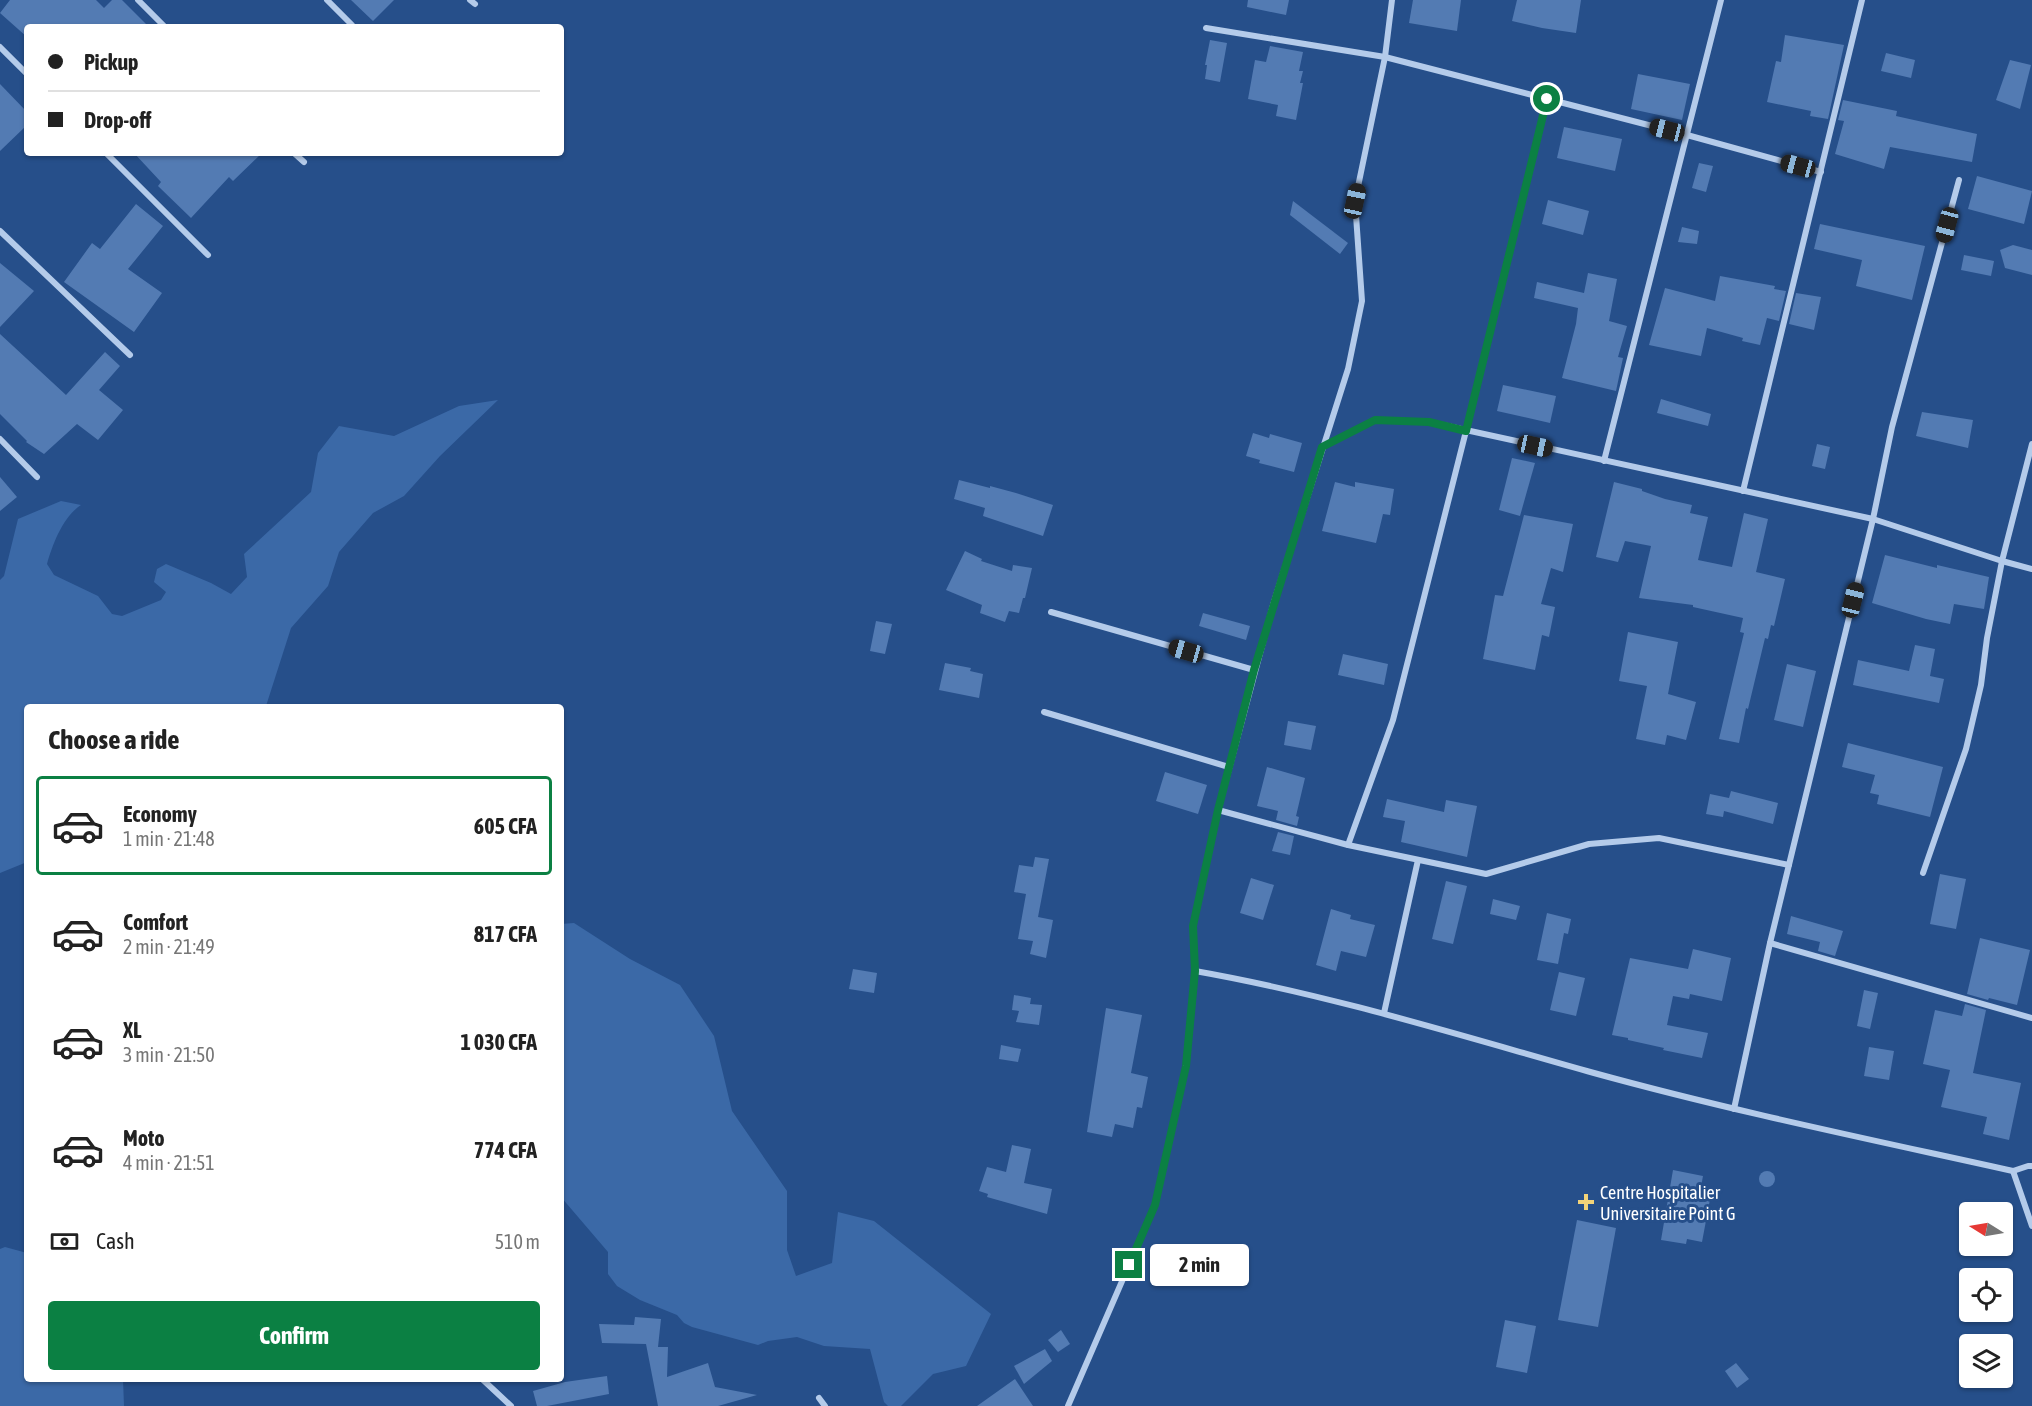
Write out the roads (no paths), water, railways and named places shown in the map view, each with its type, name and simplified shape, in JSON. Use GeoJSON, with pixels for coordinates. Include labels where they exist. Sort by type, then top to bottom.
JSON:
{"type":"FeatureCollection","features":[{"type":"Feature","properties":{"kind":"street"},"geometry":{"type":"LineString","coordinates":[[138,0],[162,24]]}},
{"type":"Feature","properties":{"kind":"street"},"geometry":{"type":"LineString","coordinates":[[327,0],[351,24]]}},
{"type":"Feature","properties":{"kind":"street"},"geometry":{"type":"LineString","coordinates":[[1068,1406],[1155,1205],[1186,1066],[1195,971],[1193,926],[1218,810],[1254,670],[1348,369],[1362,301],[1355,201],[1385,57],[1392,0]]}},
{"type":"Feature","properties":{"kind":"street"},"geometry":{"type":"LineString","coordinates":[[1604,460],[1721,0]]}},
{"type":"Feature","properties":{"kind":"street"},"geometry":{"type":"LineString","coordinates":[[1743,491],[1862,0]]}},
{"type":"Feature","properties":{"kind":"street"},"geometry":{"type":"LineString","coordinates":[[1206,28],[1385,57],[1821,172]]}},
{"type":"Feature","properties":{"kind":"street"},"geometry":{"type":"LineString","coordinates":[[0,47],[24,71]]}},
{"type":"Feature","properties":{"kind":"street"},"geometry":{"type":"LineString","coordinates":[[1348,845],[1393,720],[1547,99]]}},
{"type":"Feature","properties":{"kind":"street"},"geometry":{"type":"LineString","coordinates":[[109,156],[208,255]]}},
{"type":"Feature","properties":{"kind":"street"},"geometry":{"type":"LineString","coordinates":[[297,156],[304,162]]}},
{"type":"Feature","properties":{"kind":"street"},"geometry":{"type":"LineString","coordinates":[[1734,1109],[1770,944],[1873,519],[1892,427],[1959,180]]}},
{"type":"Feature","properties":{"kind":"street"},"geometry":{"type":"LineString","coordinates":[[0,231],[130,355]]}},
{"type":"Feature","properties":{"kind":"street"},"geometry":{"type":"LineString","coordinates":[[1322,447],[1375,420],[1429,422],[1873,519],[2032,569]]}},
{"type":"Feature","properties":{"kind":"street"},"geometry":{"type":"LineString","coordinates":[[0,439],[37,477]]}},
{"type":"Feature","properties":{"kind":"street"},"geometry":{"type":"LineString","coordinates":[[1923,873],[1966,749],[1981,685],[1987,638],[2002,561],[2032,444]]}},
{"type":"Feature","properties":{"kind":"street"},"geometry":{"type":"LineString","coordinates":[[1051,612],[1254,670]]}},
{"type":"Feature","properties":{"kind":"street"},"geometry":{"type":"LineString","coordinates":[[1044,712],[1229,767]]}},
{"type":"Feature","properties":{"kind":"street"},"geometry":{"type":"LineString","coordinates":[[1218,810],[1348,845],[1486,874],[1589,844],[1659,838],[1789,866]]}},
{"type":"Feature","properties":{"kind":"street"},"geometry":{"type":"LineString","coordinates":[[1384,1013],[1418,860]]}},
{"type":"Feature","properties":{"kind":"street"},"geometry":{"type":"LineString","coordinates":[[1770,944],[2032,1018]]}},
{"type":"Feature","properties":{"kind":"street"},"geometry":{"type":"LineString","coordinates":[[1195,971],[1235,978],[1384,1013],[1594,1073],[1734,1109],[2013,1172],[2032,1166]]}},
{"type":"Feature","properties":{"kind":"street"},"geometry":{"type":"LineString","coordinates":[[2013,1172],[2032,1226]]}},
{"type":"Feature","properties":{"kind":"street"},"geometry":{"type":"LineString","coordinates":[[485,1382],[511,1406]]}},
{"type":"Feature","properties":{"kind":"street"},"geometry":{"type":"LineString","coordinates":[[819,1398],[825,1406]]}},
{"type":"Feature","properties":{"kind":"place","name":"Centre Hospitalier Universitaire Point G"},"geometry":{"type":"Point","coordinates":[1586,1202]}}]}
